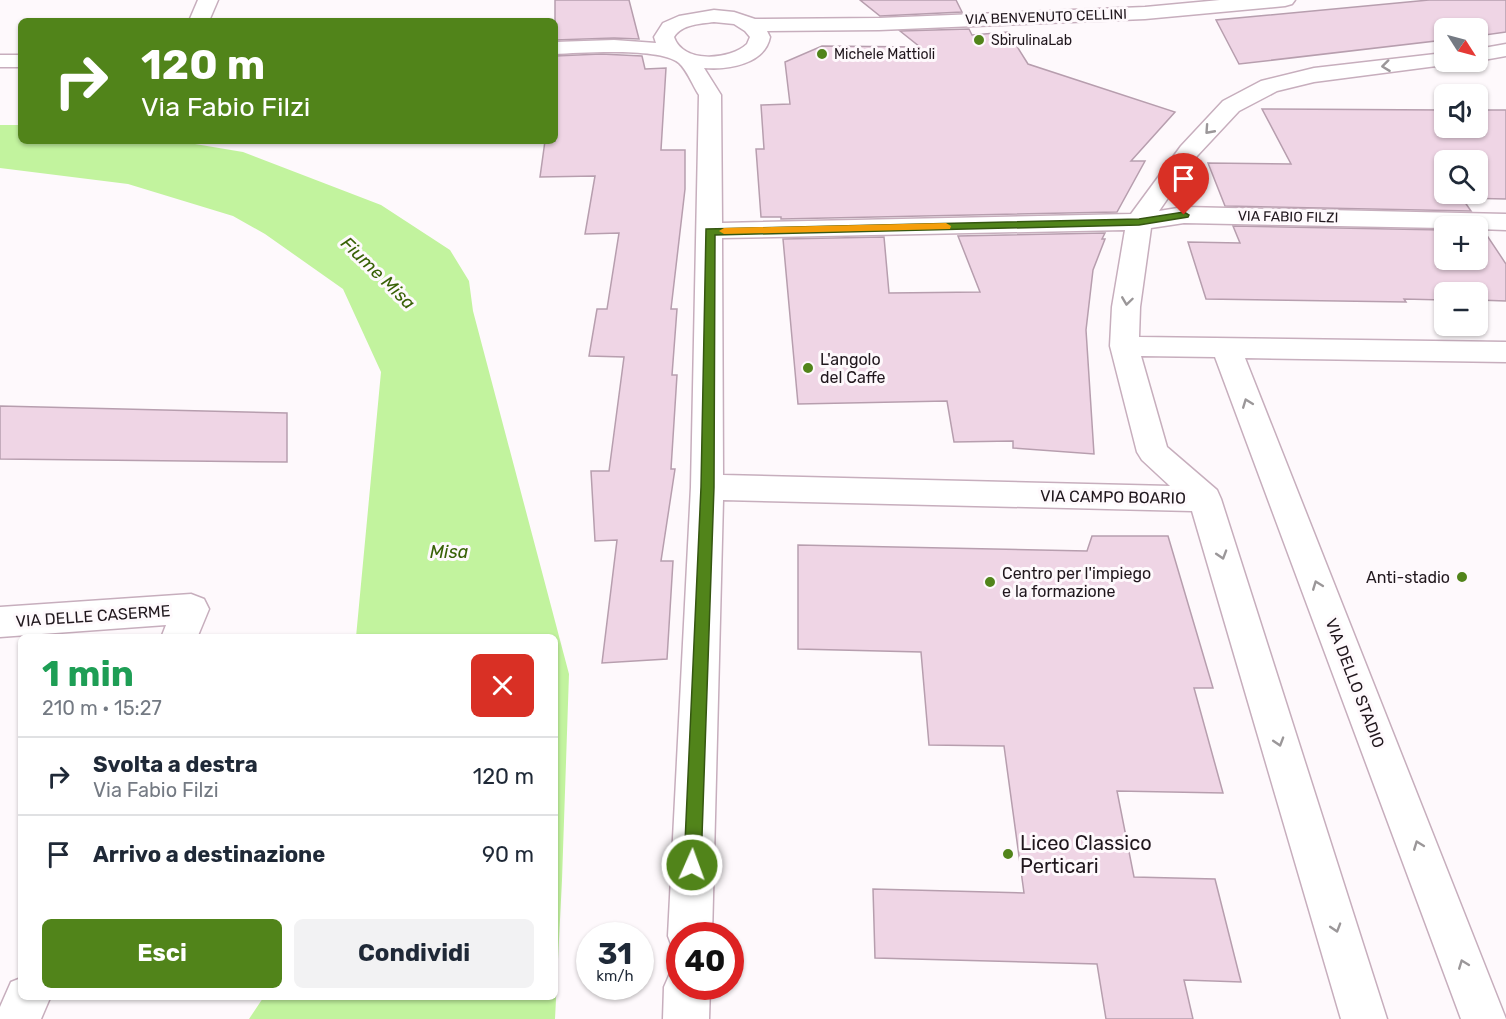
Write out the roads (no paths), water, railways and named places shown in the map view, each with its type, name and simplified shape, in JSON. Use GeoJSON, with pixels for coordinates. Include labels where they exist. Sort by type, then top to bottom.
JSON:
{"type":"FeatureCollection","features":[{"type":"Feature","properties":{"kind":"street"},"geometry":{"type":"LineString","coordinates":[[200,18],[208,0]]}},
{"type":"Feature","properties":{"kind":"street"},"geometry":{"type":"LineString","coordinates":[[685,0],[685,5],[663,42],[680,57],[710,95],[707,487],[691,922]]}},
{"type":"Feature","properties":{"kind":"street"},"geometry":{"type":"LineString","coordinates":[[702,0],[739,20],[760,37],[759,43],[747,53],[710,125]]}},
{"type":"Feature","properties":{"kind":"street","name":"VIA BENVENUTO CELLINI"},"geometry":{"type":"LineString","coordinates":[[608,45],[701,16],[739,20],[879,24],[1145,13],[1285,0]]}},
{"type":"Feature","properties":{"kind":"street"},"geometry":{"type":"LineString","coordinates":[[739,20],[754,3]]}},
{"type":"Feature","properties":{"kind":"street","name":"VIA BENVENUTO CELLINI"},"geometry":{"type":"LineString","coordinates":[[608,45],[648,47],[680,57],[715,63],[801,38],[879,24]]}},
{"type":"Feature","properties":{"kind":"street"},"geometry":{"type":"LineString","coordinates":[[558,48],[608,45]]}},
{"type":"Feature","properties":{"kind":"street"},"geometry":{"type":"LineString","coordinates":[[1488,54],[1506,51]]}},
{"type":"Feature","properties":{"kind":"street","name":"VIA CAMPO BOARIO"},"geometry":{"type":"LineString","coordinates":[[1205,499],[1154,452],[1124,346],[1126,307],[1139,222],[1190,152],[1231,106],[1269,86],[1314,75],[1434,60]]}},
{"type":"Feature","properties":{"kind":"street"},"geometry":{"type":"LineString","coordinates":[[0,61],[18,61]]}},
{"type":"Feature","properties":{"kind":"street","name":"VIA FABIO FILZI"},"geometry":{"type":"LineString","coordinates":[[710,231],[1139,222],[1184,215],[1506,222]]}},
{"type":"Feature","properties":{"kind":"street"},"geometry":{"type":"LineString","coordinates":[[1124,346],[1506,352]]}},
{"type":"Feature","properties":{"kind":"street","name":"VIA DELLO STADIO"},"geometry":{"type":"LineString","coordinates":[[1226,347],[1484,1019]]}},
{"type":"Feature","properties":{"kind":"street","name":"VIA CAMPO BOARIO"},"geometry":{"type":"LineString","coordinates":[[707,487],[1205,499]]}},
{"type":"Feature","properties":{"kind":"street"},"geometry":{"type":"LineString","coordinates":[[1205,499],[1364,1019]]}},
{"type":"Feature","properties":{"kind":"street","name":"VIA DELLE CASERME"},"geometry":{"type":"LineString","coordinates":[[0,622],[191,609],[181,634]]}},
{"type":"Feature","properties":{"kind":"street"},"geometry":{"type":"LineString","coordinates":[[18,1019],[26,1000]]}},
{"type":"Feature","properties":{"kind":"street"},"geometry":{"type":"LineString","coordinates":[[686,1019],[687,1000]]}},
{"type":"Feature","properties":{"kind":"water","name":"Misa"},"geometry":{"type":"Polygon","coordinates":[[[0,125],[18,125],[18,144],[195,144],[243,152],[381,205],[450,250],[469,281],[473,311],[569,674],[558,959],[558,634],[356,634],[381,372],[343,289],[265,234],[233,216],[128,184],[0,168],[0,125]]]}},
{"type":"Feature","properties":{"kind":"water","name":"Misa"},"geometry":{"type":"Polygon","coordinates":[[[262,1000],[556,1000],[555,1019],[249,1019],[262,1000]]]}},
{"type":"Feature","properties":{"kind":"place","name":"SbirulinaLab"},"geometry":{"type":"Point","coordinates":[979,40]}},
{"type":"Feature","properties":{"kind":"place","name":"Michele Mattioli"},"geometry":{"type":"Point","coordinates":[822,54]}},
{"type":"Feature","properties":{"kind":"place","name":"L'angolo del Caffe"},"geometry":{"type":"Point","coordinates":[808,368]}},
{"type":"Feature","properties":{"kind":"place","name":"Anti-stadio"},"geometry":{"type":"Point","coordinates":[1462,577]}},
{"type":"Feature","properties":{"kind":"place","name":"Centro per l'impiego e la formazione"},"geometry":{"type":"Point","coordinates":[990,582]}},
{"type":"Feature","properties":{"kind":"place","name":"Liceo Classico Perticari"},"geometry":{"type":"Point","coordinates":[1008,854]}},
{"type":"Feature","properties":{"kind":"water label","name":"Fiume Misa"},"geometry":{"type":"Point","coordinates":[378,273]}}]}
